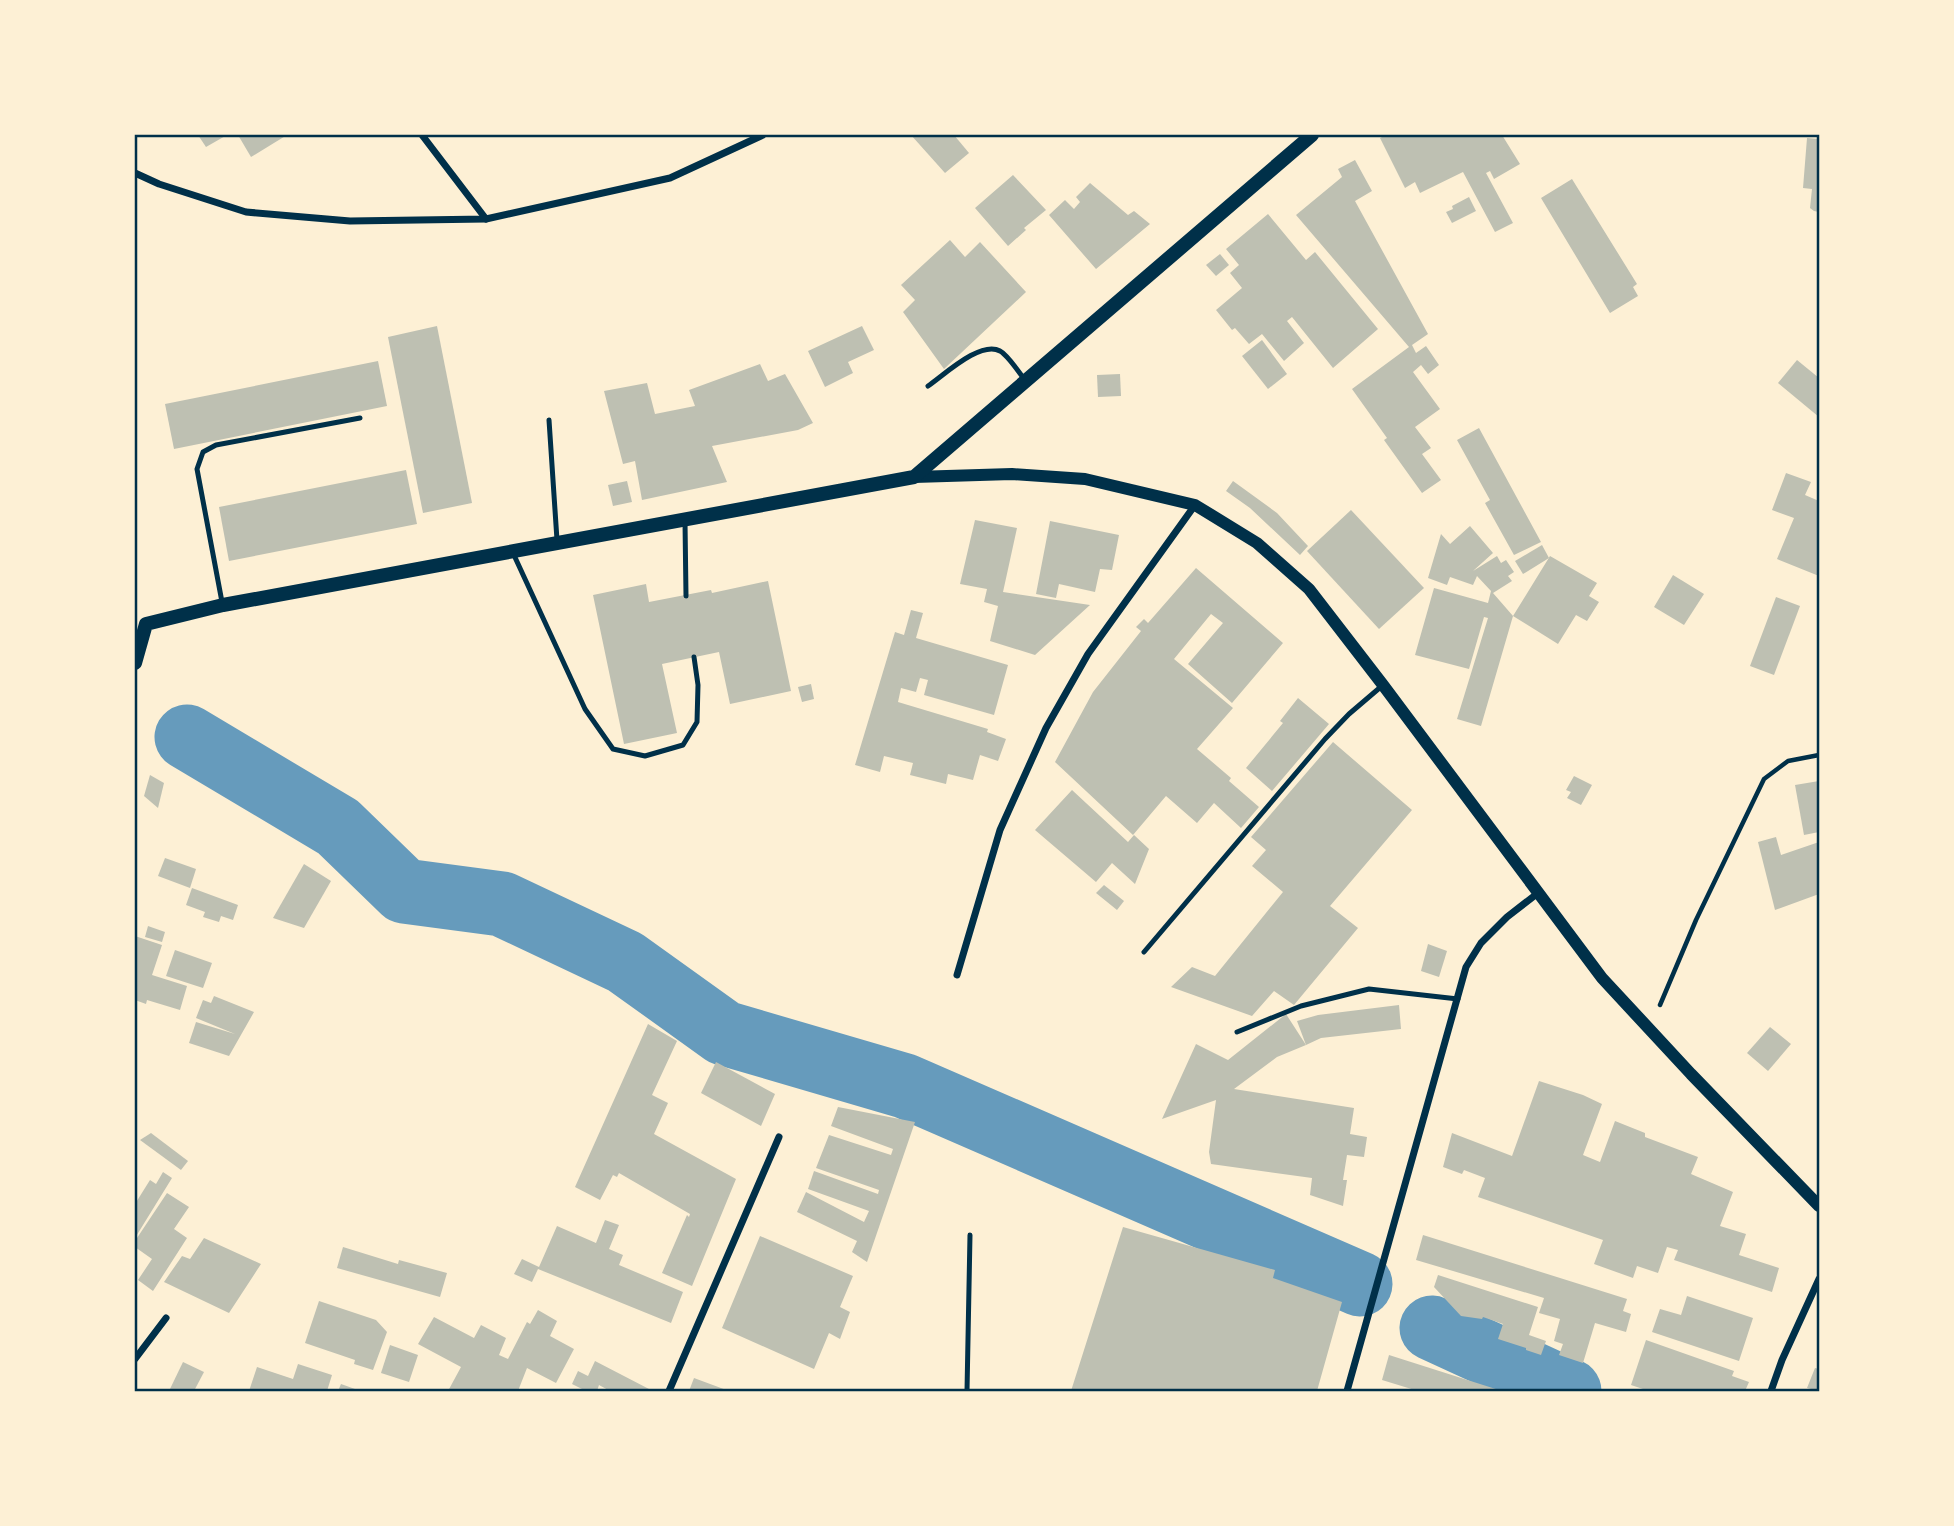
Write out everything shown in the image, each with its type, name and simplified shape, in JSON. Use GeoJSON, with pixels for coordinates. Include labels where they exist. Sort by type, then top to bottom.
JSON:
{"type":"FeatureCollection","features":[{"type":"Feature","properties":{"kind":"main road"},"geometry":{"type":"LineString","coordinates":[[135,663],[140,620],[914,477],[1312,135]]}},
{"type":"Feature","properties":{"kind":"street"},"geometry":{"type":"LineString","coordinates":[[422,135],[486,219]]}},
{"type":"Feature","properties":{"kind":"street"},"geometry":{"type":"LineString","coordinates":[[135,173],[159,184],[246,212],[350,221],[486,219],[670,178],[763,135]]}},
{"type":"Feature","properties":{"kind":"street"},"geometry":{"type":"LineString","coordinates":[[914,477],[1012,474],[1085,479],[1195,505],[1257,543],[1309,589],[1602,978],[1819,1206]]}},
{"type":"Feature","properties":{"kind":"street"},"geometry":{"type":"LineString","coordinates":[[957,975],[1000,830],[1046,728],[1088,654],[1195,505]]}},
{"type":"Feature","properties":{"kind":"street"},"geometry":{"type":"LineString","coordinates":[[1347,1391],[1466,967],[1481,943],[1507,917],[1538,893]]}},
{"type":"Feature","properties":{"kind":"street"},"geometry":{"type":"LineString","coordinates":[[669,1391],[779,1137]]}},
{"type":"Feature","properties":{"kind":"street"},"geometry":{"type":"LineString","coordinates":[[1771,1391],[1782,1360],[1819,1279]]}},
{"type":"Feature","properties":{"kind":"street"},"geometry":{"type":"LineString","coordinates":[[135,1359],[166,1318]]}},
{"type":"Feature","properties":{"kind":"lane"},"geometry":{"type":"LineString","coordinates":[[928,386],[976,352],[988,348],[1001,351],[1026,381]]}},
{"type":"Feature","properties":{"kind":"lane"},"geometry":{"type":"LineString","coordinates":[[223,605],[197,469],[203,452],[216,445],[360,418]]}},
{"type":"Feature","properties":{"kind":"lane"},"geometry":{"type":"LineString","coordinates":[[549,420],[557,543]]}},
{"type":"Feature","properties":{"kind":"lane"},"geometry":{"type":"LineString","coordinates":[[685,519],[686,596]]}},
{"type":"Feature","properties":{"kind":"lane"},"geometry":{"type":"LineString","coordinates":[[512,552],[585,709],[613,749],[645,756],[683,744],[697,722],[698,685],[694,657]]}},
{"type":"Feature","properties":{"kind":"lane"},"geometry":{"type":"LineString","coordinates":[[1144,952],[1325,739],[1383,685]]}},
{"type":"Feature","properties":{"kind":"lane"},"geometry":{"type":"LineString","coordinates":[[1237,1032],[1301,1006],[1369,989],[1458,999]]}},
{"type":"Feature","properties":{"kind":"lane"},"geometry":{"type":"LineString","coordinates":[[967,1391],[970,1235]]}},
{"type":"Feature","properties":{"kind":"path"},"geometry":{"type":"LineString","coordinates":[[1650,1030],[1696,920],[1764,779],[1788,761],[1819,755]]}},
{"type":"Feature","properties":{"kind":"building"},"geometry":{"type":"Polygon","coordinates":[[[198,135],[227,135],[206,147],[198,135]]]}},
{"type":"Feature","properties":{"kind":"building"},"geometry":{"type":"Polygon","coordinates":[[[238,135],[287,135],[251,157],[238,135]]]}},
{"type":"Feature","properties":{"kind":"building"},"geometry":{"type":"Polygon","coordinates":[[[911,135],[954,135],[969,153],[945,173],[911,135]]]}},
{"type":"Feature","properties":{"kind":"building"},"geometry":{"type":"Polygon","coordinates":[[[1381,135],[1502,135],[1520,164],[1494,179],[1490,171],[1486,173],[1513,223],[1495,232],[1463,172],[1420,193],[1415,182],[1405,188],[1380,138],[1381,135]]]}},
{"type":"Feature","properties":{"kind":"building"},"geometry":{"type":"Polygon","coordinates":[[[1807,138],[1819,139],[1819,212],[1810,208],[1812,189],[1803,188],[1807,138]]]}},
{"type":"Feature","properties":{"kind":"building"},"geometry":{"type":"Polygon","coordinates":[[[1355,160],[1372,191],[1355,201],[1428,334],[1412,345],[1416,353],[1426,346],[1439,365],[1428,374],[1421,365],[1413,372],[1440,409],[1415,427],[1431,448],[1422,454],[1441,480],[1422,493],[1352,389],[1409,347],[1296,215],[1342,177],[1338,169],[1355,160]]]}},
{"type":"Feature","properties":{"kind":"building"},"geometry":{"type":"Polygon","coordinates":[[[1013,175],[1046,210],[1008,246],[975,208],[1013,175]]]}},
{"type":"Feature","properties":{"kind":"building"},"geometry":{"type":"Polygon","coordinates":[[[1572,179],[1637,284],[1633,287],[1638,296],[1610,313],[1541,198],[1572,179]]]}},
{"type":"Feature","properties":{"kind":"building"},"geometry":{"type":"Polygon","coordinates":[[[1090,183],[1128,215],[1134,211],[1150,224],[1096,269],[1049,215],[1065,200],[1074,209],[1080,202],[1076,197],[1090,183]]]}},
{"type":"Feature","properties":{"kind":"building"},"geometry":{"type":"Polygon","coordinates":[[[1469,197],[1476,211],[1452,223],[1446,212],[1469,197]]]}},
{"type":"Feature","properties":{"kind":"building"},"geometry":{"type":"Polygon","coordinates":[[[1268,214],[1306,260],[1315,252],[1378,329],[1333,368],[1292,317],[1287,321],[1304,343],[1284,361],[1262,334],[1249,344],[1235,328],[1232,330],[1216,310],[1242,288],[1230,273],[1239,265],[1226,249],[1268,214]]]}},
{"type":"Feature","properties":{"kind":"building"},"geometry":{"type":"Polygon","coordinates":[[[950,240],[965,257],[980,242],[1026,292],[944,369],[903,312],[915,300],[901,285],[950,240]]]}},
{"type":"Feature","properties":{"kind":"building"},"geometry":{"type":"Polygon","coordinates":[[[1220,254],[1229,265],[1216,276],[1206,265],[1220,254]]]}},
{"type":"Feature","properties":{"kind":"building"},"geometry":{"type":"Polygon","coordinates":[[[437,326],[472,503],[423,513],[388,337],[437,326]]]}},
{"type":"Feature","properties":{"kind":"building"},"geometry":{"type":"Polygon","coordinates":[[[862,326],[874,350],[848,362],[853,373],[825,387],[808,351],[862,326]]]}},
{"type":"Feature","properties":{"kind":"building"},"geometry":{"type":"Polygon","coordinates":[[[1262,340],[1287,374],[1268,389],[1242,356],[1262,340]]]}},
{"type":"Feature","properties":{"kind":"building"},"geometry":{"type":"Polygon","coordinates":[[[1797,360],[1819,378],[1819,417],[1778,383],[1797,360]]]}},
{"type":"Feature","properties":{"kind":"building"},"geometry":{"type":"Polygon","coordinates":[[[378,361],[387,406],[174,449],[165,404],[378,361]]]}},
{"type":"Feature","properties":{"kind":"building"},"geometry":{"type":"Polygon","coordinates":[[[760,364],[768,381],[785,374],[813,423],[798,430],[712,446],[727,482],[642,500],[635,461],[623,464],[604,391],[647,383],[655,414],[695,406],[689,390],[760,364]]]}},
{"type":"Feature","properties":{"kind":"building"},"geometry":{"type":"Polygon","coordinates":[[[1120,374],[1121,396],[1098,397],[1097,375],[1120,374]]]}},
{"type":"Feature","properties":{"kind":"building"},"geometry":{"type":"Polygon","coordinates":[[[1479,428],[1541,542],[1514,555],[1485,503],[1490,500],[1457,440],[1479,428]]]}},
{"type":"Feature","properties":{"kind":"building"},"geometry":{"type":"Polygon","coordinates":[[[406,470],[417,524],[229,561],[219,507],[406,470]]]}},
{"type":"Feature","properties":{"kind":"building"},"geometry":{"type":"Polygon","coordinates":[[[1786,473],[1811,482],[1805,495],[1819,501],[1819,576],[1777,559],[1794,518],[1772,510],[1786,473]]]}},
{"type":"Feature","properties":{"kind":"building"},"geometry":{"type":"Polygon","coordinates":[[[627,481],[632,502],[613,506],[608,485],[627,481]]]}},
{"type":"Feature","properties":{"kind":"building"},"geometry":{"type":"Polygon","coordinates":[[[1233,481],[1277,513],[1308,546],[1300,555],[1250,508],[1226,491],[1233,481]]]}},
{"type":"Feature","properties":{"kind":"building"},"geometry":{"type":"Polygon","coordinates":[[[1351,510],[1424,588],[1379,629],[1307,551],[1351,510]]]}},
{"type":"Feature","properties":{"kind":"building"},"geometry":{"type":"Polygon","coordinates":[[[975,520],[1017,528],[1003,592],[1090,605],[1035,655],[990,641],[998,606],[984,602],[987,589],[960,584],[975,520]]]}},
{"type":"Feature","properties":{"kind":"building"},"geometry":{"type":"Polygon","coordinates":[[[1050,521],[1119,535],[1112,570],[1100,569],[1095,592],[1059,584],[1056,598],[1036,594],[1050,521]]]}},
{"type":"Feature","properties":{"kind":"building"},"geometry":{"type":"Polygon","coordinates":[[[1470,526],[1493,553],[1473,571],[1497,556],[1501,563],[1506,560],[1514,572],[1508,576],[1512,581],[1493,593],[1513,616],[1481,726],[1457,719],[1488,618],[1484,617],[1469,669],[1415,655],[1434,588],[1488,603],[1491,591],[1477,576],[1473,585],[1450,577],[1447,585],[1428,578],[1441,534],[1450,544],[1470,526]]]}},
{"type":"Feature","properties":{"kind":"building"},"geometry":{"type":"Polygon","coordinates":[[[1542,545],[1549,558],[1523,574],[1515,561],[1542,545]]]}},
{"type":"Feature","properties":{"kind":"building"},"geometry":{"type":"Polygon","coordinates":[[[1550,556],[1597,583],[1589,596],[1599,602],[1587,621],[1576,615],[1558,644],[1513,616],[1550,556]]]}},
{"type":"Feature","properties":{"kind":"building"},"geometry":{"type":"Polygon","coordinates":[[[1196,568],[1283,643],[1232,703],[1188,664],[1223,623],[1211,614],[1174,659],[1233,708],[1197,749],[1259,807],[1241,828],[1214,803],[1197,823],[1166,796],[1133,835],[1055,762],[1093,692],[1141,631],[1136,627],[1144,619],[1148,623],[1196,568]]]}},
{"type":"Feature","properties":{"kind":"building"},"geometry":{"type":"Polygon","coordinates":[[[1673,575],[1704,594],[1684,625],[1654,607],[1673,575]]]}},
{"type":"Feature","properties":{"kind":"building"},"geometry":{"type":"Polygon","coordinates":[[[768,581],[791,691],[730,704],[719,652],[662,664],[677,733],[624,744],[593,595],[646,584],[649,602],[768,581]]]}},
{"type":"Feature","properties":{"kind":"building"},"geometry":{"type":"Polygon","coordinates":[[[1776,597],[1800,606],[1774,675],[1750,666],[1776,597]]]}},
{"type":"Feature","properties":{"kind":"building"},"geometry":{"type":"Polygon","coordinates":[[[911,610],[923,613],[916,638],[1008,665],[994,715],[924,695],[928,680],[920,678],[916,692],[901,688],[898,702],[988,729],[987,732],[1006,739],[998,761],[980,755],[973,780],[948,774],[946,784],[910,775],[913,763],[884,756],[880,772],[855,765],[895,632],[904,635],[911,610]]]}},
{"type":"Feature","properties":{"kind":"building"},"geometry":{"type":"Polygon","coordinates":[[[811,684],[814,699],[802,702],[798,687],[811,684]]]}},
{"type":"Feature","properties":{"kind":"building"},"geometry":{"type":"Polygon","coordinates":[[[1298,698],[1329,724],[1272,791],[1246,768],[1283,723],[1280,721],[1298,698]]]}},
{"type":"Feature","properties":{"kind":"building"},"geometry":{"type":"Polygon","coordinates":[[[1333,742],[1412,810],[1330,906],[1358,928],[1294,1005],[1274,991],[1252,1016],[1171,987],[1192,967],[1215,976],[1283,892],[1252,866],[1266,850],[1251,837],[1333,742]]]}},
{"type":"Feature","properties":{"kind":"building"},"geometry":{"type":"Polygon","coordinates":[[[150,775],[164,783],[158,808],[144,796],[150,775]]]}},
{"type":"Feature","properties":{"kind":"building"},"geometry":{"type":"Polygon","coordinates":[[[1574,776],[1592,785],[1581,805],[1567,798],[1571,792],[1566,790],[1574,776]]]}},
{"type":"Feature","properties":{"kind":"building"},"geometry":{"type":"Polygon","coordinates":[[[1819,781],[1819,832],[1804,835],[1795,785],[1819,781]]]}},
{"type":"Feature","properties":{"kind":"building"},"geometry":{"type":"Polygon","coordinates":[[[1072,790],[1128,842],[1134,835],[1149,849],[1135,884],[1112,863],[1096,882],[1035,830],[1072,790]]]}},
{"type":"Feature","properties":{"kind":"building"},"geometry":{"type":"Polygon","coordinates":[[[1776,837],[1781,855],[1819,842],[1819,894],[1775,910],[1758,842],[1776,837]]]}},
{"type":"Feature","properties":{"kind":"building"},"geometry":{"type":"Polygon","coordinates":[[[165,858],[196,869],[190,888],[158,876],[165,858]]]}},
{"type":"Feature","properties":{"kind":"building"},"geometry":{"type":"Polygon","coordinates":[[[304,864],[331,881],[304,928],[273,918],[304,864]]]}},
{"type":"Feature","properties":{"kind":"building"},"geometry":{"type":"Polygon","coordinates":[[[1104,885],[1124,901],[1117,910],[1096,893],[1104,885]]]}},
{"type":"Feature","properties":{"kind":"building"},"geometry":{"type":"Polygon","coordinates":[[[192,888],[238,905],[233,920],[221,916],[219,922],[203,917],[205,912],[186,905],[192,888]]]}},
{"type":"Feature","properties":{"kind":"building"},"geometry":{"type":"Polygon","coordinates":[[[148,926],[165,932],[162,942],[145,937],[148,926]]]}},
{"type":"Feature","properties":{"kind":"building"},"geometry":{"type":"Polygon","coordinates":[[[135,936],[162,945],[152,975],[187,986],[180,1010],[147,1000],[146,1004],[135,1000],[135,936]]]}},
{"type":"Feature","properties":{"kind":"building"},"geometry":{"type":"Polygon","coordinates":[[[1428,944],[1447,951],[1439,977],[1421,971],[1428,944]]]}},
{"type":"Feature","properties":{"kind":"building"},"geometry":{"type":"Polygon","coordinates":[[[175,950],[212,963],[203,988],[166,976],[175,950]]]}},
{"type":"Feature","properties":{"kind":"building"},"geometry":{"type":"Polygon","coordinates":[[[214,996],[254,1012],[229,1056],[189,1043],[196,1022],[235,1034],[196,1018],[203,1000],[211,1003],[214,996]]]}},
{"type":"Feature","properties":{"kind":"building"},"geometry":{"type":"Polygon","coordinates":[[[1399,1005],[1401,1029],[1321,1038],[1306,1045],[1297,1021],[1318,1015],[1399,1005]]]}},
{"type":"Feature","properties":{"kind":"building"},"geometry":{"type":"Polygon","coordinates":[[[1286,1014],[1306,1045],[1277,1057],[1234,1089],[1354,1108],[1350,1134],[1367,1137],[1364,1157],[1347,1155],[1343,1206],[1310,1195],[1312,1178],[1211,1164],[1209,1152],[1216,1100],[1162,1119],[1196,1044],[1228,1060],[1286,1014]]]}},
{"type":"Feature","properties":{"kind":"building"},"geometry":{"type":"Polygon","coordinates":[[[648,1024],[677,1041],[652,1095],[668,1103],[654,1134],[736,1179],[692,1286],[662,1273],[687,1215],[689,1217],[690,1214],[619,1173],[617,1177],[613,1175],[600,1200],[575,1187],[648,1024]]]}},
{"type":"Feature","properties":{"kind":"building"},"geometry":{"type":"Polygon","coordinates":[[[1770,1027],[1791,1044],[1768,1071],[1747,1053],[1770,1027]]]}},
{"type":"Feature","properties":{"kind":"building"},"geometry":{"type":"Polygon","coordinates":[[[716,1062],[775,1094],[761,1126],[701,1093],[716,1062]]]}},
{"type":"Feature","properties":{"kind":"building"},"geometry":{"type":"Polygon","coordinates":[[[1539,1081],[1602,1104],[1583,1155],[1600,1162],[1615,1121],[1645,1133],[1645,1137],[1698,1157],[1691,1174],[1733,1192],[1720,1226],[1746,1234],[1739,1255],[1779,1268],[1772,1292],[1674,1260],[1678,1250],[1667,1247],[1658,1273],[1637,1266],[1633,1278],[1594,1264],[1603,1240],[1478,1197],[1485,1178],[1464,1170],[1462,1174],[1443,1167],[1452,1133],[1512,1156],[1539,1081]]]}},
{"type":"Feature","properties":{"kind":"building"},"geometry":{"type":"Polygon","coordinates":[[[838,1107],[915,1122],[867,1262],[852,1252],[857,1241],[797,1212],[806,1192],[864,1222],[869,1211],[808,1189],[814,1171],[878,1194],[879,1190],[816,1168],[829,1135],[891,1155],[893,1149],[831,1126],[838,1107]]]}},
{"type":"Feature","properties":{"kind":"building"},"geometry":{"type":"Polygon","coordinates":[[[151,1133],[188,1161],[181,1170],[140,1140],[151,1133]]]}},
{"type":"Feature","properties":{"kind":"building"},"geometry":{"type":"Polygon","coordinates":[[[163,1172],[172,1178],[135,1238],[135,1204],[150,1180],[156,1184],[163,1172]]]}},
{"type":"Feature","properties":{"kind":"building"},"geometry":{"type":"Polygon","coordinates":[[[167,1193],[189,1207],[174,1229],[187,1238],[153,1291],[138,1280],[152,1259],[135,1247],[135,1241],[167,1193]]]}},
{"type":"Feature","properties":{"kind":"building"},"geometry":{"type":"Polygon","coordinates":[[[605,1220],[619,1225],[609,1249],[623,1255],[619,1265],[683,1292],[671,1323],[538,1269],[532,1282],[514,1274],[522,1259],[539,1267],[557,1226],[596,1243],[605,1220]]]}},
{"type":"Feature","properties":{"kind":"building"},"geometry":{"type":"Polygon","coordinates":[[[1123,1227],[1275,1270],[1273,1278],[1342,1302],[1317,1391],[1071,1391],[1123,1227]]]}},
{"type":"Feature","properties":{"kind":"building"},"geometry":{"type":"Polygon","coordinates":[[[1423,1235],[1627,1299],[1623,1311],[1631,1314],[1626,1332],[1595,1323],[1583,1363],[1559,1355],[1563,1344],[1554,1341],[1560,1319],[1539,1313],[1544,1298],[1416,1260],[1423,1235]]]}},
{"type":"Feature","properties":{"kind":"building"},"geometry":{"type":"Polygon","coordinates":[[[760,1236],[853,1276],[840,1307],[850,1312],[840,1339],[829,1333],[814,1369],[722,1328],[760,1236]]]}},
{"type":"Feature","properties":{"kind":"building"},"geometry":{"type":"Polygon","coordinates":[[[204,1238],[261,1264],[229,1313],[164,1282],[182,1256],[190,1259],[204,1238]]]}},
{"type":"Feature","properties":{"kind":"building"},"geometry":{"type":"Polygon","coordinates":[[[343,1247],[398,1264],[399,1260],[447,1273],[440,1297],[337,1268],[343,1247]]]}},
{"type":"Feature","properties":{"kind":"building"},"geometry":{"type":"Polygon","coordinates":[[[1438,1275],[1538,1307],[1529,1335],[1546,1341],[1541,1355],[1498,1339],[1503,1324],[1483,1317],[1461,1316],[1434,1287],[1438,1275]]]}},
{"type":"Feature","properties":{"kind":"building"},"geometry":{"type":"Polygon","coordinates":[[[1687,1296],[1753,1318],[1739,1361],[1652,1332],[1660,1309],[1681,1315],[1687,1296]]]}},
{"type":"Feature","properties":{"kind":"building"},"geometry":{"type":"Polygon","coordinates":[[[319,1301],[376,1320],[387,1332],[373,1370],[354,1364],[355,1360],[305,1343],[319,1301]]]}},
{"type":"Feature","properties":{"kind":"building"},"geometry":{"type":"Polygon","coordinates":[[[538,1310],[557,1321],[550,1336],[574,1349],[556,1383],[527,1368],[518,1391],[448,1391],[461,1367],[418,1344],[434,1317],[474,1338],[481,1325],[506,1338],[499,1355],[508,1359],[527,1322],[530,1324],[538,1310]]]}},
{"type":"Feature","properties":{"kind":"building"},"geometry":{"type":"Polygon","coordinates":[[[1646,1340],[1734,1371],[1732,1376],[1749,1382],[1745,1391],[1649,1391],[1631,1385],[1646,1340]]]}},
{"type":"Feature","properties":{"kind":"building"},"geometry":{"type":"Polygon","coordinates":[[[390,1345],[418,1355],[409,1382],[381,1373],[390,1345]]]}},
{"type":"Feature","properties":{"kind":"building"},"geometry":{"type":"Polygon","coordinates":[[[1389,1355],[1502,1391],[1418,1391],[1382,1380],[1389,1355]]]}},
{"type":"Feature","properties":{"kind":"building"},"geometry":{"type":"Polygon","coordinates":[[[595,1361],[649,1389],[648,1391],[610,1391],[599,1385],[597,1391],[586,1391],[572,1384],[578,1371],[588,1376],[595,1361]]]}},
{"type":"Feature","properties":{"kind":"building"},"geometry":{"type":"Polygon","coordinates":[[[183,1362],[204,1372],[194,1391],[169,1391],[183,1362]]]}},
{"type":"Feature","properties":{"kind":"building"},"geometry":{"type":"Polygon","coordinates":[[[298,1364],[332,1375],[327,1391],[249,1391],[257,1367],[293,1379],[298,1364]]]}},
{"type":"Feature","properties":{"kind":"building"},"geometry":{"type":"Polygon","coordinates":[[[1815,1368],[1819,1369],[1819,1391],[1807,1388],[1815,1368]]]}},
{"type":"Feature","properties":{"kind":"building"},"geometry":{"type":"Polygon","coordinates":[[[694,1378],[729,1391],[689,1391],[694,1378]]]}},
{"type":"Feature","properties":{"kind":"building"},"geometry":{"type":"Polygon","coordinates":[[[341,1384],[355,1389],[338,1391],[341,1384]]]}},
{"type":"Feature","properties":{"kind":"waterway"},"geometry":{"type":"LineString","coordinates":[[187,737],[338,827],[404,891],[502,904],[625,962],[724,1033],[905,1086],[1360,1284]]}},
{"type":"Feature","properties":{"kind":"waterway"},"geometry":{"type":"LineString","coordinates":[[1432,1328],[1569,1391]]}}]}
